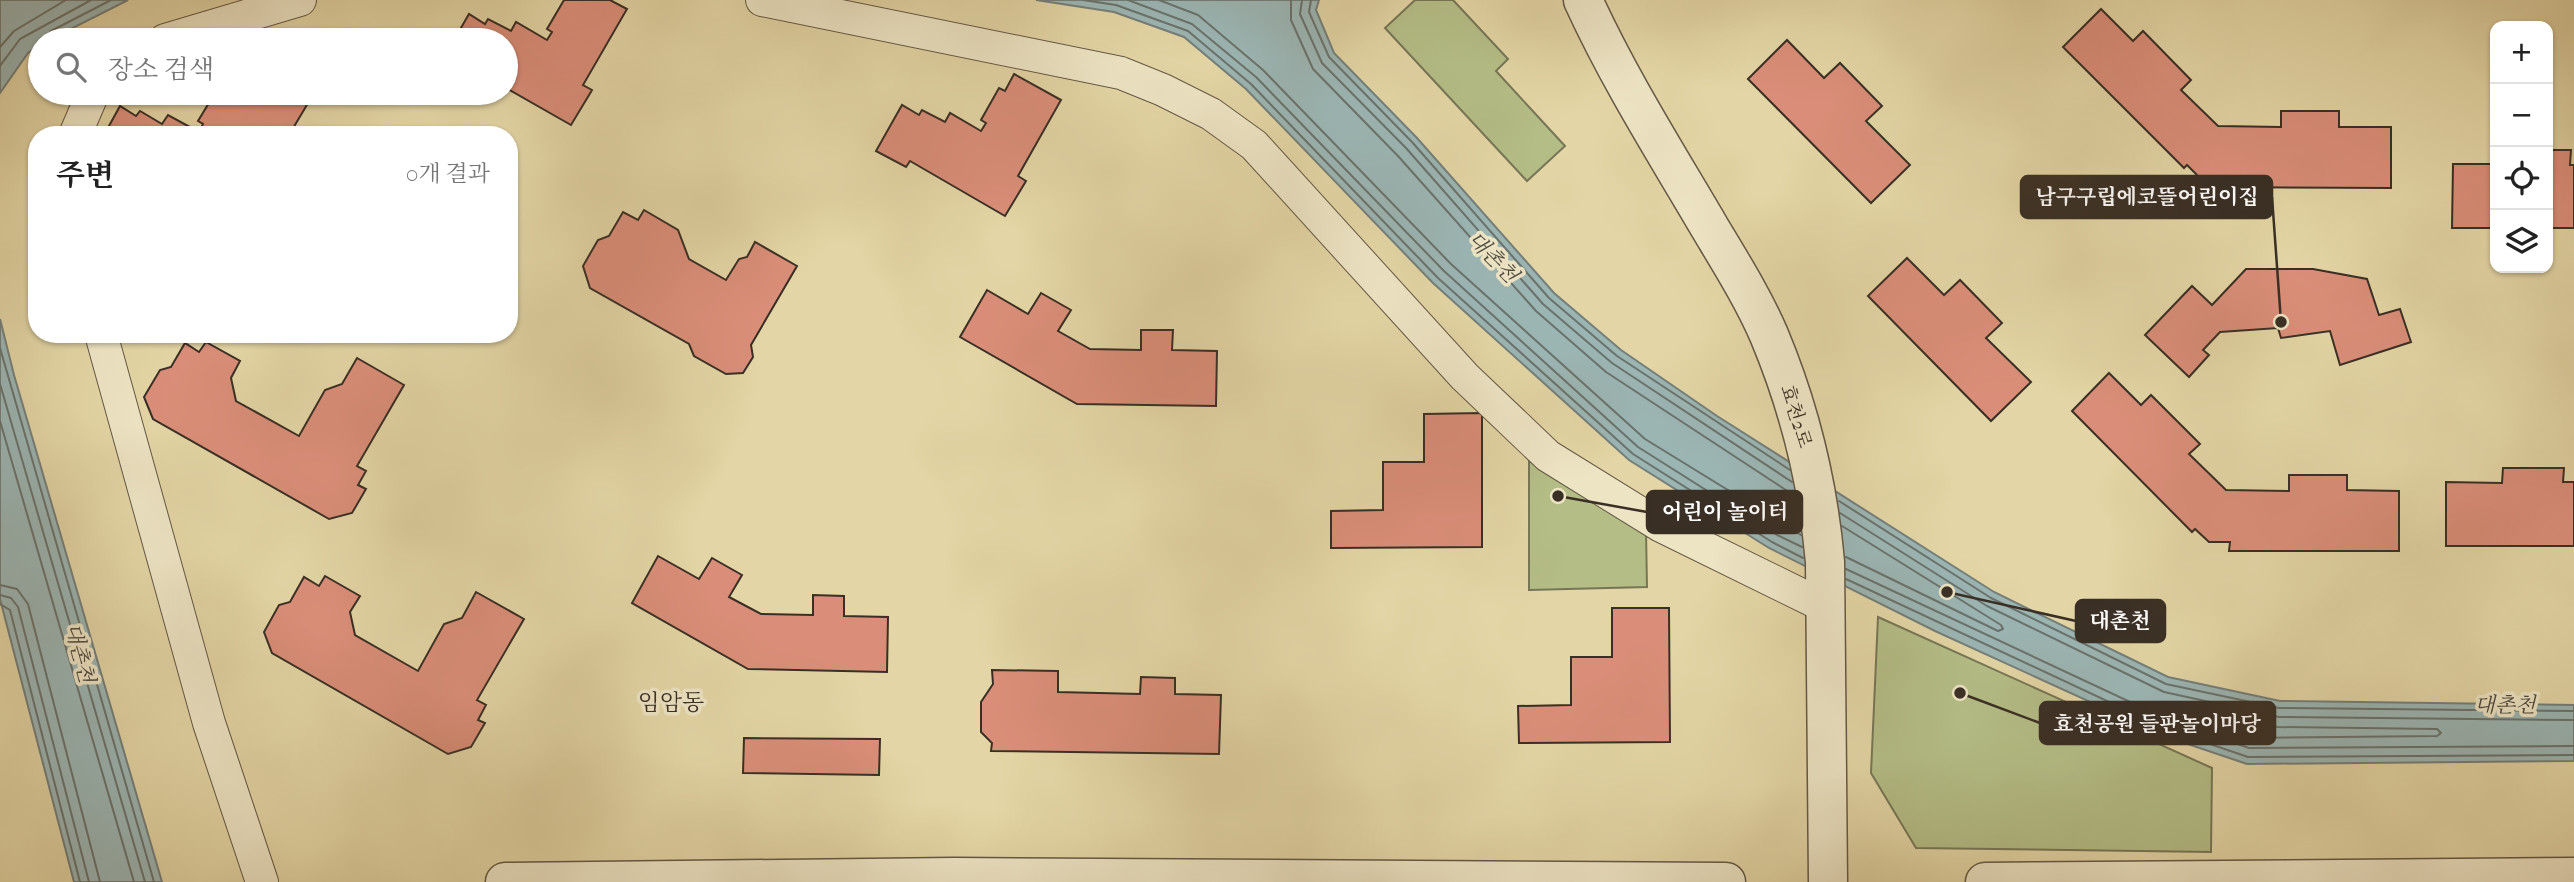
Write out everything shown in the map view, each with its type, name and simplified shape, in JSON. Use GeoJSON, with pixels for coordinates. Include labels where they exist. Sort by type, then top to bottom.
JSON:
{"type":"FeatureCollection","features":[{"type":"Feature","properties":{"kind":"street"},"geometry":{"type":"LineString","coordinates":[[206,28],[300,0]]}},
{"type":"Feature","properties":{"kind":"street"},"geometry":{"type":"LineString","coordinates":[[762,0],[1121,73],[1211,114],[1254,145],[1465,377],[1548,456],[1661,526],[1824,606]]}},
{"type":"Feature","properties":{"kind":"street","name":"효천2로"},"geometry":{"type":"LineString","coordinates":[[1583,0],[1606,52],[1746,289],[1769,334],[1791,393],[1809,455],[1820,509],[1825,562],[1828,882]]}},
{"type":"Feature","properties":{"kind":"street"},"geometry":{"type":"LineString","coordinates":[[79,126],[88,105]]}},
{"type":"Feature","properties":{"kind":"street"},"geometry":{"type":"LineString","coordinates":[[103,343],[209,723],[262,882]]}},
{"type":"Feature","properties":{"kind":"street"},"geometry":{"type":"LineString","coordinates":[[505,882],[954,877],[1726,882]]}},
{"type":"Feature","properties":{"kind":"street"},"geometry":{"type":"LineString","coordinates":[[1985,882],[2574,877]]}},
{"type":"Feature","properties":{"kind":"green space"},"geometry":{"type":"Polygon","coordinates":[[[1415,0],[1453,0],[1508,59],[1496,71],[1565,146],[1527,181],[1385,28],[1415,0]]]}},
{"type":"Feature","properties":{"kind":"green space"},"geometry":{"type":"Polygon","coordinates":[[[1529,461],[1646,531],[1647,587],[1529,590],[1529,461]]]}},
{"type":"Feature","properties":{"kind":"green space"},"geometry":{"type":"Polygon","coordinates":[[[1878,617],[2212,768],[2211,852],[1916,848],[1871,773],[1878,617]]]}},
{"type":"Feature","properties":{"kind":"water"},"geometry":{"type":"Polygon","coordinates":[[[0,0],[128,0],[73,28],[28,28],[28,53],[0,93],[0,0]]]}},
{"type":"Feature","properties":{"kind":"water"},"geometry":{"type":"Polygon","coordinates":[[[1036,0],[1319,0],[1316,10],[1334,53],[1417,138],[1554,293],[1621,350],[1717,416],[1994,592],[2168,677],[2280,701],[2574,705],[2574,761],[2247,764],[2167,737],[1935,631],[1769,548],[1629,460],[1433,283],[1246,89],[1184,37],[1114,12],[1036,0]]]}},
{"type":"Feature","properties":{"kind":"water"},"geometry":{"type":"Polygon","coordinates":[[[0,319],[162,882],[74,882],[0,599],[0,319]]]}},
{"type":"Feature","properties":{"kind":"building"},"geometry":{"type":"Polygon","coordinates":[[[564,0],[610,0],[627,9],[583,85],[592,90],[571,125],[518,95],[518,28],[513,28],[516,22],[547,40],[552,32],[547,29],[564,0]]]}},
{"type":"Feature","properties":{"kind":"building"},"geometry":{"type":"Polygon","coordinates":[[[2101,9],[2133,41],[2143,31],[2191,80],[2181,90],[2218,126],[2281,127],[2281,111],[2339,111],[2339,127],[2391,127],[2391,188],[2222,187],[2222,178],[2201,179],[2187,165],[2184,168],[2063,47],[2101,9]]]}},
{"type":"Feature","properties":{"kind":"building"},"geometry":{"type":"Polygon","coordinates":[[[469,14],[485,24],[488,19],[505,28],[461,28],[469,14]]]}},
{"type":"Feature","properties":{"kind":"building"},"geometry":{"type":"Polygon","coordinates":[[[1787,40],[1824,78],[1840,63],[1882,106],[1866,121],[1910,165],[1871,203],[1748,79],[1787,40]]]}},
{"type":"Feature","properties":{"kind":"building"},"geometry":{"type":"Polygon","coordinates":[[[1014,74],[1061,100],[1018,176],[1026,181],[1005,216],[910,161],[906,167],[876,151],[902,105],[919,115],[922,110],[945,122],[950,113],[981,131],[986,123],[981,120],[999,88],[1005,91],[1014,74]]]}},
{"type":"Feature","properties":{"kind":"building"},"geometry":{"type":"Polygon","coordinates":[[[208,105],[307,105],[294,126],[202,126],[198,121],[208,105]]]}},
{"type":"Feature","properties":{"kind":"building"},"geometry":{"type":"Polygon","coordinates":[[[120,106],[136,116],[140,111],[162,124],[168,115],[188,126],[109,126],[120,106]]]}},
{"type":"Feature","properties":{"kind":"building"},"geometry":{"type":"Polygon","coordinates":[[[2553,150],[2571,150],[2570,165],[2574,165],[2574,228],[2553,228],[2553,150]]]}},
{"type":"Feature","properties":{"kind":"building"},"geometry":{"type":"Polygon","coordinates":[[[2453,164],[2490,164],[2490,228],[2452,228],[2453,164]]]}},
{"type":"Feature","properties":{"kind":"building"},"geometry":{"type":"Polygon","coordinates":[[[644,210],[678,230],[689,259],[726,280],[739,259],[747,257],[755,242],[797,266],[751,345],[753,357],[743,373],[726,374],[694,356],[689,344],[590,288],[583,266],[598,240],[609,236],[623,212],[638,220],[644,210]]]}},
{"type":"Feature","properties":{"kind":"building"},"geometry":{"type":"Polygon","coordinates":[[[1907,258],[1944,295],[1960,280],[2002,323],[1986,338],[2031,382],[1991,421],[1868,296],[1907,258]]]}},
{"type":"Feature","properties":{"kind":"building"},"geometry":{"type":"Polygon","coordinates":[[[2246,269],[2313,269],[2367,279],[2379,315],[2400,309],[2411,342],[2340,365],[2330,331],[2281,338],[2278,328],[2220,332],[2203,350],[2209,355],[2189,377],[2145,335],[2192,286],[2212,305],[2246,269]]]}},
{"type":"Feature","properties":{"kind":"building"},"geometry":{"type":"Polygon","coordinates":[[[987,290],[1028,314],[1041,293],[1071,310],[1058,331],[1090,349],[1141,350],[1141,330],[1173,330],[1172,350],[1217,351],[1216,406],[1077,404],[960,337],[987,290]]]}},
{"type":"Feature","properties":{"kind":"building"},"geometry":{"type":"Polygon","coordinates":[[[185,343],[199,352],[208,343],[240,361],[231,378],[236,401],[299,436],[325,390],[342,384],[357,358],[404,385],[357,466],[366,471],[358,485],[366,489],[352,513],[329,519],[153,419],[144,397],[160,370],[171,367],[185,343]]]}},
{"type":"Feature","properties":{"kind":"building"},"geometry":{"type":"Polygon","coordinates":[[[2109,373],[2141,405],[2151,395],[2200,444],[2189,454],[2226,490],[2289,491],[2289,475],[2347,475],[2347,490],[2399,491],[2399,551],[2229,551],[2230,542],[2209,542],[2195,529],[2192,532],[2072,411],[2109,373]]]}},
{"type":"Feature","properties":{"kind":"building"},"geometry":{"type":"Polygon","coordinates":[[[1482,413],[1482,547],[1331,548],[1331,511],[1383,510],[1383,462],[1424,462],[1424,414],[1482,413]]]}},
{"type":"Feature","properties":{"kind":"building"},"geometry":{"type":"Polygon","coordinates":[[[2503,468],[2564,468],[2563,482],[2574,482],[2574,546],[2446,546],[2446,482],[2502,483],[2503,468]]]}},
{"type":"Feature","properties":{"kind":"building"},"geometry":{"type":"Polygon","coordinates":[[[658,556],[699,579],[712,558],[742,575],[729,597],[761,614],[813,615],[813,595],[844,596],[844,616],[888,617],[887,672],[748,669],[632,603],[658,556]]]}},
{"type":"Feature","properties":{"kind":"building"},"geometry":{"type":"Polygon","coordinates":[[[325,576],[360,596],[350,612],[355,635],[418,671],[444,624],[462,618],[476,592],[524,619],[477,700],[486,705],[478,720],[485,723],[471,747],[448,754],[272,653],[264,632],[279,605],[290,602],[304,577],[319,586],[325,576]]]}},
{"type":"Feature","properties":{"kind":"building"},"geometry":{"type":"Polygon","coordinates":[[[1612,608],[1669,608],[1670,742],[1519,743],[1518,706],[1571,705],[1571,657],[1612,657],[1612,608]]]}},
{"type":"Feature","properties":{"kind":"building"},"geometry":{"type":"Polygon","coordinates":[[[992,670],[1058,671],[1058,692],[1140,694],[1141,677],[1175,678],[1175,694],[1221,695],[1219,754],[991,751],[992,743],[981,732],[981,702],[993,684],[992,670]]]}},
{"type":"Feature","properties":{"kind":"building"},"geometry":{"type":"Polygon","coordinates":[[[744,738],[880,739],[879,775],[743,773],[744,738]]]}},
{"type":"Feature","properties":{"kind":"place","name":"남구구립에코뜰어린이집"},"geometry":{"type":"Point","coordinates":[2281,322]}},
{"type":"Feature","properties":{"kind":"place","name":"어린이 놀이터"},"geometry":{"type":"Point","coordinates":[1558,496]}},
{"type":"Feature","properties":{"kind":"place","name":"대촌천"},"geometry":{"type":"Point","coordinates":[1947,592]}},
{"type":"Feature","properties":{"kind":"place","name":"효천공원 들판놀이마당"},"geometry":{"type":"Point","coordinates":[1960,693]}},
{"type":"Feature","properties":{"kind":"district","name":"임암동"},"geometry":{"type":"Point","coordinates":[671,702]}}]}
